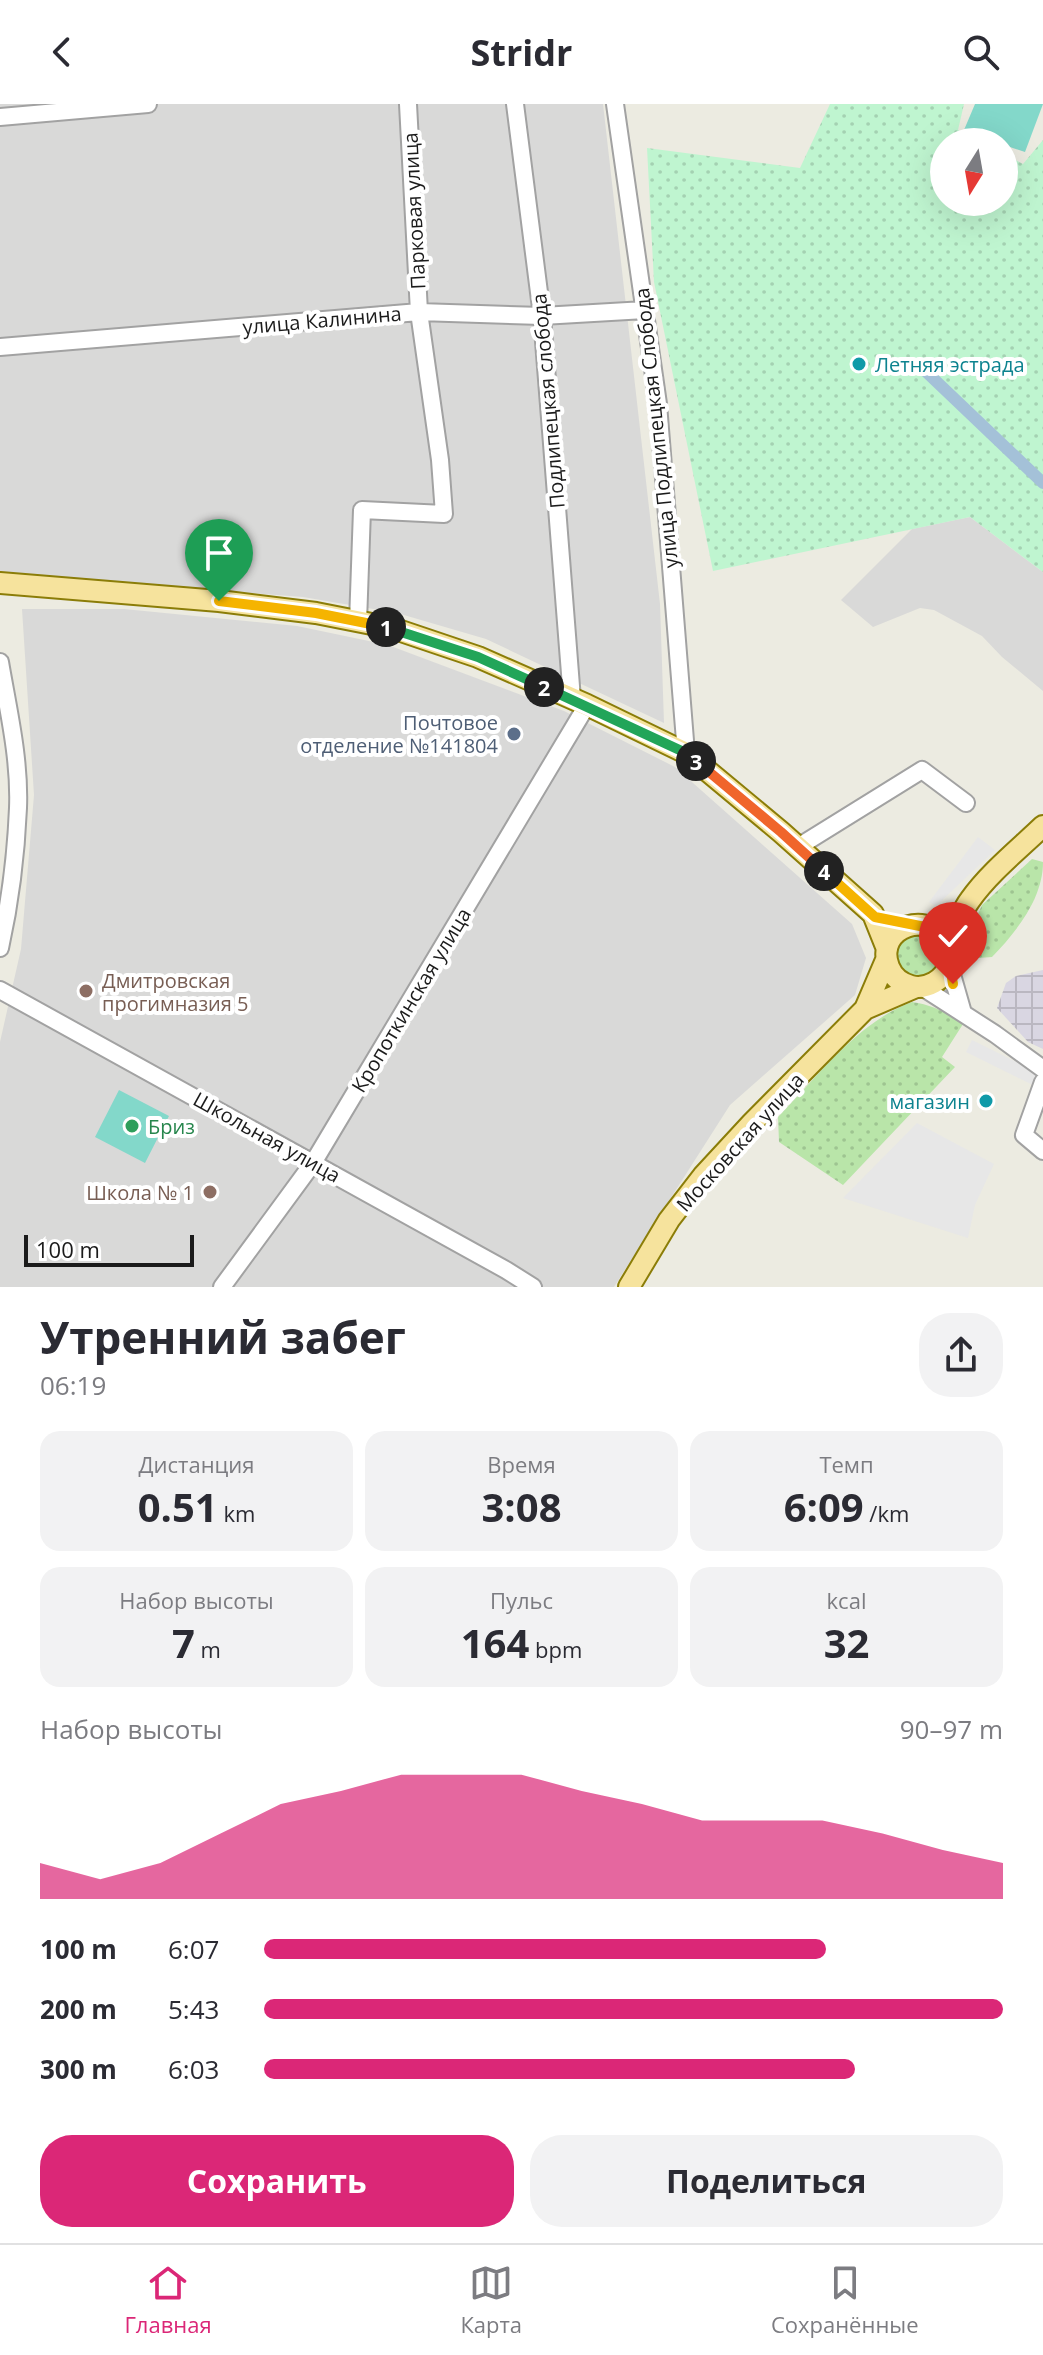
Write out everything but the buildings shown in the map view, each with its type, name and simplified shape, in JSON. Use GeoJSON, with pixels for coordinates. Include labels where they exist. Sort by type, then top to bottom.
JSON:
{"type":"FeatureCollection","features":[{"type":"Feature","properties":{"kind":"main road"},"geometry":{"type":"LineString","coordinates":[[0,583],[219,601],[316,613],[392,628],[478,657],[686,753],[798,847],[875,917],[893,976],[901,983],[919,987]]}},
{"type":"Feature","properties":{"kind":"main road","name":"Московская улица"},"geometry":{"type":"LineString","coordinates":[[629,1287],[669,1220],[703,1176],[865,1009],[895,933],[967,903],[1043,826]]}},
{"type":"Feature","properties":{"kind":"main road","name":"Московская улица"},"geometry":{"type":"LineString","coordinates":[[865,1009],[939,980],[967,903]]}},
{"type":"Feature","properties":{"kind":"main road"},"geometry":{"type":"LineString","coordinates":[[875,917],[919,925],[942,935],[949,956]]}},
{"type":"Feature","properties":{"kind":"street"},"geometry":{"type":"LineString","coordinates":[[0,117],[148,104]]}},
{"type":"Feature","properties":{"kind":"street","name":"Парковая улица"},"geometry":{"type":"LineString","coordinates":[[358,622],[362,510],[444,514],[440,460],[419,312],[408,104]]}},
{"type":"Feature","properties":{"kind":"street","name":"Подлипецкая слобода"},"geometry":{"type":"LineString","coordinates":[[515,104],[542,316],[580,702]]}},
{"type":"Feature","properties":{"kind":"street","name":"улица Подлипецкая Слобода"},"geometry":{"type":"LineString","coordinates":[[615,104],[658,404],[686,753]]}},
{"type":"Feature","properties":{"kind":"street","name":"улица Калинина"},"geometry":{"type":"LineString","coordinates":[[0,347],[419,312],[542,316],[645,310]]}},
{"type":"Feature","properties":{"kind":"street"},"geometry":{"type":"LineString","coordinates":[[0,662],[13,739],[18,806],[11,886],[0,948]]}},
{"type":"Feature","properties":{"kind":"street","name":"Кропоткинская улица"},"geometry":{"type":"LineString","coordinates":[[222,1287],[313,1163],[580,702]]}},
{"type":"Feature","properties":{"kind":"street"},"geometry":{"type":"LineString","coordinates":[[798,847],[922,770],[966,803]]}},
{"type":"Feature","properties":{"kind":"street"},"geometry":{"type":"LineString","coordinates":[[949,956],[957,999],[964,1015]]}},
{"type":"Feature","properties":{"kind":"street"},"geometry":{"type":"LineString","coordinates":[[919,987],[1043,1069]]}},
{"type":"Feature","properties":{"kind":"street","name":"Школьная улица"},"geometry":{"type":"LineString","coordinates":[[0,990],[533,1287]]}},
{"type":"Feature","properties":{"kind":"street"},"geometry":{"type":"LineString","coordinates":[[1043,1082],[1024,1135],[1043,1151]]}},
{"type":"Feature","properties":{"kind":"shaded area"},"geometry":{"type":"Polygon","coordinates":[[[0,104],[603,104],[660,604],[664,723],[486,639],[397,613],[303,597],[0,574],[0,104]]]}},
{"type":"Feature","properties":{"kind":"shaded area"},"geometry":{"type":"Polygon","coordinates":[[[975,104],[1043,104],[1025,152],[1018,150],[1018,128],[965,128],[975,104]]]}},
{"type":"Feature","properties":{"kind":"shaded area"},"geometry":{"type":"Polygon","coordinates":[[[970,517],[1043,572],[1043,691],[982,636],[934,610],[920,608],[873,627],[841,600],[912,529],[970,517]]]}},
{"type":"Feature","properties":{"kind":"shaded area"},"geometry":{"type":"Polygon","coordinates":[[[22,609],[124,609],[297,626],[388,645],[564,711],[675,767],[852,924],[866,958],[855,995],[730,1105],[614,1287],[0,1287],[0,1042],[21,949],[34,795],[22,609]]]}},
{"type":"Feature","properties":{"kind":"shaded area"},"geometry":{"type":"Polygon","coordinates":[[[978,837],[995,850],[936,906],[929,902],[978,837]]]}},
{"type":"Feature","properties":{"kind":"shaded area"},"geometry":{"type":"Polygon","coordinates":[[[1043,970],[1043,1049],[1028,1042],[997,1008],[1006,983],[1016,976],[1043,970]]]}},
{"type":"Feature","properties":{"kind":"shaded area"},"geometry":{"type":"Polygon","coordinates":[[[972,1040],[1043,1075],[1043,1090],[966,1052],[972,1040]]]}},
{"type":"Feature","properties":{"kind":"shaded area","name":"Бриз"},"geometry":{"type":"Polygon","coordinates":[[[119,1090],[169,1116],[145,1163],[95,1137],[119,1090]]]}},
{"type":"Feature","properties":{"kind":"shaded area"},"geometry":{"type":"Polygon","coordinates":[[[917,1123],[994,1164],[975,1205],[968,1238],[843,1198],[917,1123]]]}},
{"type":"Feature","properties":{"kind":"green space"},"geometry":{"type":"Polygon","coordinates":[[[830,104],[964,104],[958,128],[930,128],[930,216],[1018,216],[1018,161],[1023,164],[1043,140],[1043,572],[970,517],[713,571],[654,282],[647,148],[800,168],[830,104]]]}},
{"type":"Feature","properties":{"kind":"green space"},"geometry":{"type":"Polygon","coordinates":[[[1032,859],[1043,862],[1042,876],[1033,902],[1010,937],[992,957],[978,958],[963,947],[982,905],[1032,859]]]}},
{"type":"Feature","properties":{"kind":"green space"},"geometry":{"type":"Polygon","coordinates":[[[908,930],[942,942],[941,972],[905,980],[892,946],[908,930]]]}},
{"type":"Feature","properties":{"kind":"green space"},"geometry":{"type":"Polygon","coordinates":[[[912,1002],[939,1010],[963,1024],[942,1057],[955,1067],[843,1185],[779,1142],[778,1117],[857,1036],[874,1022],[912,1002]]]}},
{"type":"Feature","properties":{"kind":"waterway"},"geometry":{"type":"LineString","coordinates":[[918,364],[1043,483]]}},
{"type":"Feature","properties":{"kind":"place","name":"Летняя эстрада"},"geometry":{"type":"Point","coordinates":[859,364]}},
{"type":"Feature","properties":{"kind":"place","name":"Почтовое отделение №141804"},"geometry":{"type":"Point","coordinates":[514,734]}},
{"type":"Feature","properties":{"kind":"place","name":"Дмитровская прогимназия 5"},"geometry":{"type":"Point","coordinates":[86,991]}},
{"type":"Feature","properties":{"kind":"place","name":"магазин"},"geometry":{"type":"Point","coordinates":[986,1101]}},
{"type":"Feature","properties":{"kind":"place","name":"Бриз"},"geometry":{"type":"Point","coordinates":[132,1126]}},
{"type":"Feature","properties":{"kind":"place","name":"Школа № 1"},"geometry":{"type":"Point","coordinates":[210,1192]}},
{"type":"Feature","properties":{"kind":"route"},"geometry":{"type":"LineString","coordinates":[[219,601],[316,613],[392,628],[478,657],[686,753],[781,832],[875,917],[926,925],[942,935],[949,949],[953,984]]}}]}
